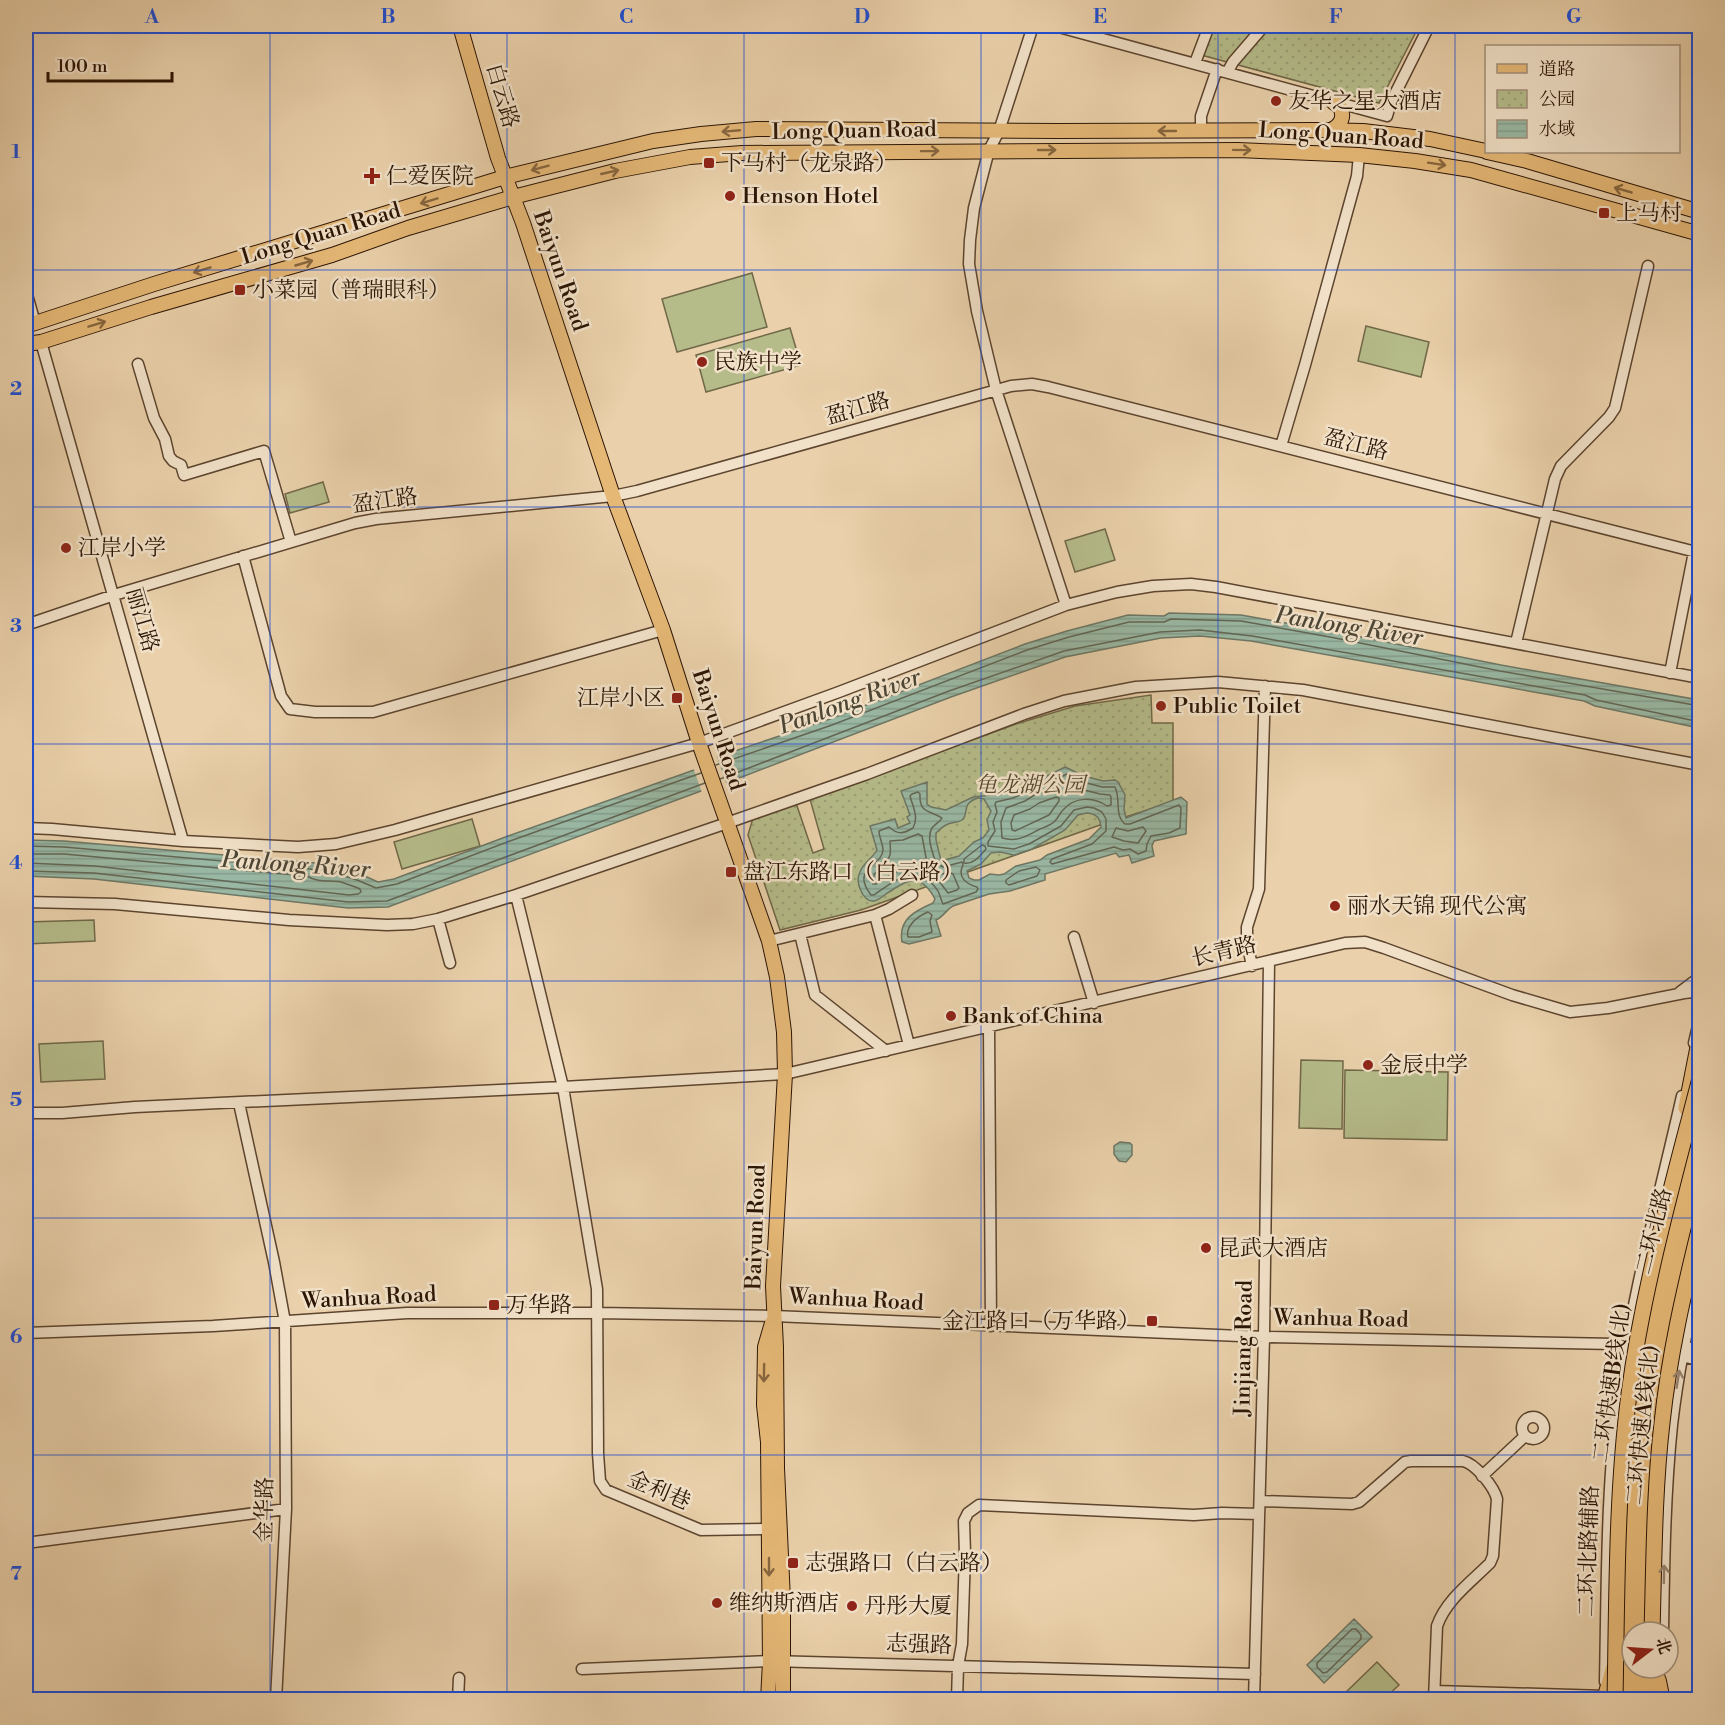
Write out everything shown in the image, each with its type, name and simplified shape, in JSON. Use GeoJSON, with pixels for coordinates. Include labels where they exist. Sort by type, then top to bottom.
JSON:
{"type":"FeatureCollection","features":[{"type":"Feature","properties":{"kind":"highway"},"geometry":{"type":"LineString","coordinates":[[1691,1178],[1700,1037]]}},
{"type":"Feature","properties":{"kind":"highway","name":"二环快速B线(北)"},"geometry":{"type":"LineString","coordinates":[[1608,1698],[1626,1420],[1633,1368],[1643,1313],[1691,1178],[1700,1078]]}},
{"type":"Feature","properties":{"kind":"highway","name":"二环快速A线(北)"},"geometry":{"type":"LineString","coordinates":[[1653,1620],[1656,1501],[1662,1424],[1673,1348],[1700,1226]]}},
{"type":"Feature","properties":{"kind":"highway"},"geometry":{"type":"LineString","coordinates":[[1655,1680],[1658,1698]]}},
{"type":"Feature","properties":{"kind":"main road","name":"白云路"},"geometry":{"type":"LineString","coordinates":[[460,26],[505,177]]}},
{"type":"Feature","properties":{"kind":"main road"},"geometry":{"type":"LineString","coordinates":[[1331,130],[1340,124],[1342,118],[1342,110],[1333,102]]}},
{"type":"Feature","properties":{"kind":"main road","name":"Long Quan Road"},"geometry":{"type":"LineString","coordinates":[[30,324],[505,177],[653,141],[701,134],[767,129],[1331,130],[1393,135],[1485,151]]}},
{"type":"Feature","properties":{"kind":"main road","name":"Long Quan Road"},"geometry":{"type":"LineString","coordinates":[[26,346],[332,255],[408,228],[513,196],[615,171],[690,157],[741,153],[1238,150],[1359,154],[1471,170],[1700,234]]}},
{"type":"Feature","properties":{"kind":"main road","name":"Long Quan Road"},"geometry":{"type":"LineString","coordinates":[[1495,153],[1700,212]]}},
{"type":"Feature","properties":{"kind":"main road","name":"Baiyun Road"},"geometry":{"type":"LineString","coordinates":[[505,177],[613,496],[663,630],[701,750],[769,941],[777,977],[784,1032],[774,1276],[777,1468],[783,1600],[776,1661],[768,1700]]}},
{"type":"Feature","properties":{"kind":"main road"},"geometry":{"type":"LineString","coordinates":[[26,353],[41,342]]}},
{"type":"Feature","properties":{"kind":"main road"},"geometry":{"type":"LineString","coordinates":[[1691,1178],[1700,1050]]}},
{"type":"Feature","properties":{"kind":"main road","name":"二环北路"},"geometry":{"type":"LineString","coordinates":[[1637,1620],[1634,1473],[1639,1422],[1679,1256],[1700,1132]]}},
{"type":"Feature","properties":{"kind":"main road","name":"Baiyun Road"},"geometry":{"type":"LineString","coordinates":[[774,1316],[765,1347],[764,1405],[768,1443],[769,1529],[776,1661],[783,1700]]}},
{"type":"Feature","properties":{"kind":"main road"},"geometry":{"type":"LineString","coordinates":[[1608,1698],[1610,1676],[1620,1652]]}},
{"type":"Feature","properties":{"kind":"main road","name":"二环北路"},"geometry":{"type":"LineString","coordinates":[[1628,1700],[1630,1680]]}},
{"type":"Feature","properties":{"kind":"main road"},"geometry":{"type":"LineString","coordinates":[[1638,1700],[1639,1680]]}},
{"type":"Feature","properties":{"kind":"street"},"geometry":{"type":"LineString","coordinates":[[1033,26],[999,131],[989,150],[974,208],[969,264],[977,310],[996,390],[1066,605]]}},
{"type":"Feature","properties":{"kind":"street"},"geometry":{"type":"LineString","coordinates":[[1055,26],[1387,116]]}},
{"type":"Feature","properties":{"kind":"street"},"geometry":{"type":"LineString","coordinates":[[1195,63],[1209,26]]}},
{"type":"Feature","properties":{"kind":"street"},"geometry":{"type":"LineString","coordinates":[[1202,130],[1201,116],[1222,70],[1233,62],[1264,26]]}},
{"type":"Feature","properties":{"kind":"street"},"geometry":{"type":"LineString","coordinates":[[1393,135],[1387,116],[1391,102],[1429,26]]}},
{"type":"Feature","properties":{"kind":"street"},"geometry":{"type":"LineString","coordinates":[[1281,446],[1357,176],[1359,154]]}},
{"type":"Feature","properties":{"kind":"street"},"geometry":{"type":"LineString","coordinates":[[1516,643],[1556,479],[1561,466],[1615,408],[1648,266]]}},
{"type":"Feature","properties":{"kind":"street"},"geometry":{"type":"LineString","coordinates":[[26,291],[30,324]]}},
{"type":"Feature","properties":{"kind":"street","name":"丽江路"},"geometry":{"type":"LineString","coordinates":[[41,342],[183,841]]}},
{"type":"Feature","properties":{"kind":"street"},"geometry":{"type":"LineString","coordinates":[[138,364],[154,418],[165,439],[169,456],[180,465],[184,475],[264,452],[291,542]]}},
{"type":"Feature","properties":{"kind":"street","name":"盈江路"},"geometry":{"type":"LineString","coordinates":[[26,625],[114,595],[355,522],[613,496],[996,390],[1032,384],[1697,552]]}},
{"type":"Feature","properties":{"kind":"street"},"geometry":{"type":"LineString","coordinates":[[1670,673],[1697,552]]}},
{"type":"Feature","properties":{"kind":"street"},"geometry":{"type":"LineString","coordinates":[[243,556],[281,696],[290,709],[315,712],[373,712],[663,630]]}},
{"type":"Feature","properties":{"kind":"street"},"geometry":{"type":"LineString","coordinates":[[26,828],[298,848],[336,844],[701,750],[850,688],[1066,605],[1144,587],[1191,584],[1227,589],[1700,678]]}},
{"type":"Feature","properties":{"kind":"street"},"geometry":{"type":"LineString","coordinates":[[26,902],[115,904],[289,920],[387,925],[413,924],[438,919],[516,895],[727,823],[1064,701],[1136,687],[1218,682],[1303,690],[1700,765]]}},
{"type":"Feature","properties":{"kind":"street"},"geometry":{"type":"LineString","coordinates":[[1252,966],[1247,942],[1247,927],[1259,889],[1265,686]]}},
{"type":"Feature","properties":{"kind":"street"},"geometry":{"type":"LineString","coordinates":[[516,895],[562,1087],[597,1290],[598,1313]]}},
{"type":"Feature","properties":{"kind":"street"},"geometry":{"type":"LineString","coordinates":[[769,941],[876,915],[912,895]]}},
{"type":"Feature","properties":{"kind":"street"},"geometry":{"type":"LineString","coordinates":[[876,915],[909,1045]]}},
{"type":"Feature","properties":{"kind":"street"},"geometry":{"type":"LineString","coordinates":[[438,919],[450,963]]}},
{"type":"Feature","properties":{"kind":"street"},"geometry":{"type":"LineString","coordinates":[[800,934],[815,995],[886,1051]]}},
{"type":"Feature","properties":{"kind":"street"},"geometry":{"type":"LineString","coordinates":[[1074,937],[1094,1003]]}},
{"type":"Feature","properties":{"kind":"street","name":"长青路"},"geometry":{"type":"LineString","coordinates":[[26,1113],[62,1113],[135,1107],[784,1074],[1346,943],[1365,942],[1512,995],[1570,1012],[1608,1008],[1668,996]]}},
{"type":"Feature","properties":{"kind":"street","name":"Jinjiang Road"},"geometry":{"type":"LineString","coordinates":[[1254,1700],[1264,1337],[1269,962]]}},
{"type":"Feature","properties":{"kind":"street"},"geometry":{"type":"LineString","coordinates":[[1668,996],[1681,992],[1700,977]]}},
{"type":"Feature","properties":{"kind":"street"},"geometry":{"type":"LineString","coordinates":[[1668,996],[1693,992],[1700,997]]}},
{"type":"Feature","properties":{"kind":"street","name":"二环北路辅路"},"geometry":{"type":"LineString","coordinates":[[1608,1698],[1608,1546],[1611,1471],[1618,1393],[1641,1270],[1700,1017]]}},
{"type":"Feature","properties":{"kind":"street"},"geometry":{"type":"LineString","coordinates":[[989,1027],[992,1326]]}},
{"type":"Feature","properties":{"kind":"street","name":"金华路"},"geometry":{"type":"LineString","coordinates":[[239,1103],[285,1322],[286,1509],[276,1700]]}},
{"type":"Feature","properties":{"kind":"street"},"geometry":{"type":"LineString","coordinates":[[1663,1620],[1668,1475],[1672,1426],[1683,1351],[1700,1272]]}},
{"type":"Feature","properties":{"kind":"street","name":"Wanhua Road"},"geometry":{"type":"LineString","coordinates":[[26,1333],[285,1322],[406,1313],[598,1313],[774,1316],[1264,1337],[1626,1344],[1700,1351]]}},
{"type":"Feature","properties":{"kind":"street","name":"金利巷"},"geometry":{"type":"LineString","coordinates":[[598,1313],[598,1453],[600,1481],[606,1490],[701,1530],[769,1529]]}},
{"type":"Feature","properties":{"kind":"street","name":"Wanhua Road"},"geometry":{"type":"LineString","coordinates":[[1683,1351],[1700,1361]]}},
{"type":"Feature","properties":{"kind":"street"},"geometry":{"type":"LineString","coordinates":[[1482,1476],[1525,1436]]}},
{"type":"Feature","properties":{"kind":"street"},"geometry":{"type":"LineString","coordinates":[[1260,1500],[1352,1504],[1359,1502],[1405,1462],[1469,1462],[1495,1492],[1497,1499],[1493,1556],[1490,1563],[1441,1615],[1437,1626],[1434,1695],[1608,1698]]}},
{"type":"Feature","properties":{"kind":"street"},"geometry":{"type":"LineString","coordinates":[[957,1700],[958,1666],[962,1644],[964,1521],[968,1513],[979,1504],[1194,1515],[1259,1514]]}},
{"type":"Feature","properties":{"kind":"street"},"geometry":{"type":"LineString","coordinates":[[26,1543],[286,1509]]}},
{"type":"Feature","properties":{"kind":"street","name":"志强路"},"geometry":{"type":"LineString","coordinates":[[582,1669],[776,1661],[1255,1674]]}},
{"type":"Feature","properties":{"kind":"street"},"geometry":{"type":"LineString","coordinates":[[458,1700],[459,1678]]}},
{"type":"Feature","properties":{"kind":"street"},"geometry":{"type":"LineString","coordinates":[[1658,1698],[1660,1680]]}},
{"type":"Feature","properties":{"kind":"green space"},"geometry":{"type":"Polygon","coordinates":[[[1213,26],[1419,26],[1379,103],[1201,55],[1213,26]]]}},
{"type":"Feature","properties":{"kind":"green space"},"geometry":{"type":"Polygon","coordinates":[[[752,273],[767,327],[677,352],[662,299],[752,273]]]}},
{"type":"Feature","properties":{"kind":"green space"},"geometry":{"type":"Polygon","coordinates":[[[1366,326],[1429,342],[1421,377],[1358,361],[1366,326]]]}},
{"type":"Feature","properties":{"kind":"green space"},"geometry":{"type":"Polygon","coordinates":[[[790,328],[801,365],[706,392],[696,355],[790,328]]]}},
{"type":"Feature","properties":{"kind":"green space"},"geometry":{"type":"Polygon","coordinates":[[[323,482],[329,502],[290,513],[285,494],[323,482]]]}},
{"type":"Feature","properties":{"kind":"green space"},"geometry":{"type":"Polygon","coordinates":[[[1105,529],[1115,560],[1075,572],[1065,541],[1105,529]]]}},
{"type":"Feature","properties":{"kind":"green space","name":"龟龙湖公园"},"geometry":{"type":"Polygon","coordinates":[[[1151,695],[1152,723],[1173,723],[1173,802],[1100,825],[861,910],[780,930],[748,835],[753,818],[796,803],[813,853],[824,849],[810,799],[1016,724],[1075,706],[1151,695]]]}},
{"type":"Feature","properties":{"kind":"green space"},"geometry":{"type":"Polygon","coordinates":[[[472,819],[480,846],[402,869],[394,842],[472,819]]]}},
{"type":"Feature","properties":{"kind":"green space"},"geometry":{"type":"Polygon","coordinates":[[[94,920],[95,941],[26,944],[26,922],[94,920]]]}},
{"type":"Feature","properties":{"kind":"green space"},"geometry":{"type":"Polygon","coordinates":[[[103,1041],[105,1079],[41,1082],[39,1044],[103,1041]]]}},
{"type":"Feature","properties":{"kind":"green space"},"geometry":{"type":"Polygon","coordinates":[[[1301,1060],[1343,1061],[1342,1129],[1299,1128],[1301,1060]]]}},
{"type":"Feature","properties":{"kind":"green space"},"geometry":{"type":"Polygon","coordinates":[[[1345,1070],[1448,1072],[1447,1140],[1344,1138],[1345,1070]]]}},
{"type":"Feature","properties":{"kind":"green space"},"geometry":{"type":"Polygon","coordinates":[[[1377,1662],[1399,1685],[1384,1699],[1345,1699],[1342,1696],[1377,1662]]]}},
{"type":"Feature","properties":{"kind":"water","name":"Panlong River"},"geometry":{"type":"Polygon","coordinates":[[[1169,613],[1241,615],[1699,700],[1699,728],[1595,706],[1584,701],[1251,641],[1200,636],[1161,638],[1065,657],[951,697],[726,783],[388,907],[348,908],[94,879],[26,876],[26,840],[64,841],[315,863],[319,867],[333,869],[336,867],[378,882],[394,879],[694,770],[717,757],[830,719],[1025,644],[1128,615],[1164,616],[1169,613]]]}},
{"type":"Feature","properties":{"kind":"water"},"geometry":{"type":"Polygon","coordinates":[[[1065,767],[1084,776],[1103,781],[1115,780],[1125,795],[1126,818],[1181,797],[1187,802],[1186,834],[1154,841],[1152,846],[1154,856],[1132,863],[1129,855],[1119,857],[1116,853],[1045,874],[1045,880],[953,906],[936,920],[941,936],[909,944],[902,942],[901,934],[905,922],[914,913],[933,903],[935,899],[922,883],[916,880],[900,885],[876,900],[870,901],[864,897],[859,884],[859,874],[877,850],[870,826],[895,819],[898,828],[910,823],[907,817],[910,815],[901,791],[927,782],[927,804],[946,810],[973,797],[1010,793],[1020,789],[1032,779],[1039,780],[1065,767]],[[978,798],[969,803],[962,820],[946,825],[936,833],[941,861],[959,856],[974,842],[983,838],[989,830],[987,820],[991,811],[984,799],[978,798]],[[1087,813],[1078,815],[1065,830],[1032,849],[1014,855],[991,853],[981,864],[967,871],[969,878],[979,880],[990,874],[1004,874],[1016,866],[1040,860],[1047,855],[1089,839],[1101,827],[1097,817],[1087,813]]]}},
{"type":"Feature","properties":{"kind":"water"},"geometry":{"type":"Polygon","coordinates":[[[1120,1142],[1132,1145],[1132,1155],[1126,1162],[1119,1161],[1114,1154],[1114,1146],[1120,1142]]]}},
{"type":"Feature","properties":{"kind":"water"},"geometry":{"type":"Polygon","coordinates":[[[1354,1619],[1372,1637],[1324,1683],[1307,1665],[1354,1619]]]}},
{"type":"Feature","properties":{"kind":"pier"},"geometry":{"type":"Polygon","coordinates":[[[716,754],[727,786],[702,793],[693,767],[716,754]]]}},
{"type":"Feature","properties":{"kind":"place","name":"友华之星大酒店"},"geometry":{"type":"Point","coordinates":[1276,101]}},
{"type":"Feature","properties":{"kind":"place","name":"下马村（龙泉路）"},"geometry":{"type":"Point","coordinates":[709,163]}},
{"type":"Feature","properties":{"kind":"place","name":"仁爱医院"},"geometry":{"type":"Point","coordinates":[372,176]}},
{"type":"Feature","properties":{"kind":"place","name":"Henson Hotel"},"geometry":{"type":"Point","coordinates":[730,196]}},
{"type":"Feature","properties":{"kind":"place","name":"上马村"},"geometry":{"type":"Point","coordinates":[1604,213]}},
{"type":"Feature","properties":{"kind":"place","name":"小菜园（普瑞眼科）"},"geometry":{"type":"Point","coordinates":[240,290]}},
{"type":"Feature","properties":{"kind":"place","name":"民族中学"},"geometry":{"type":"Point","coordinates":[702,362]}},
{"type":"Feature","properties":{"kind":"place","name":"江岸小学"},"geometry":{"type":"Point","coordinates":[66,548]}},
{"type":"Feature","properties":{"kind":"place","name":"江岸小区"},"geometry":{"type":"Point","coordinates":[677,698]}},
{"type":"Feature","properties":{"kind":"place","name":"Public Toilet"},"geometry":{"type":"Point","coordinates":[1161,706]}},
{"type":"Feature","properties":{"kind":"place","name":"盘江东路口（白云路）"},"geometry":{"type":"Point","coordinates":[731,872]}},
{"type":"Feature","properties":{"kind":"place","name":"丽水天锦 现代公寓"},"geometry":{"type":"Point","coordinates":[1335,906]}},
{"type":"Feature","properties":{"kind":"place","name":"Bank of China"},"geometry":{"type":"Point","coordinates":[951,1016]}},
{"type":"Feature","properties":{"kind":"place","name":"金辰中学"},"geometry":{"type":"Point","coordinates":[1368,1065]}},
{"type":"Feature","properties":{"kind":"place","name":"昆武大酒店"},"geometry":{"type":"Point","coordinates":[1206,1248]}},
{"type":"Feature","properties":{"kind":"place","name":"万华路"},"geometry":{"type":"Point","coordinates":[494,1305]}},
{"type":"Feature","properties":{"kind":"place","name":"金江路口（万华路）"},"geometry":{"type":"Point","coordinates":[1152,1321]}},
{"type":"Feature","properties":{"kind":"place","name":"志强路口（白云路）"},"geometry":{"type":"Point","coordinates":[793,1563]}},
{"type":"Feature","properties":{"kind":"place","name":"维纳斯酒店"},"geometry":{"type":"Point","coordinates":[717,1603]}},
{"type":"Feature","properties":{"kind":"place","name":"丹彤大厦"},"geometry":{"type":"Point","coordinates":[852,1606]}}]}
